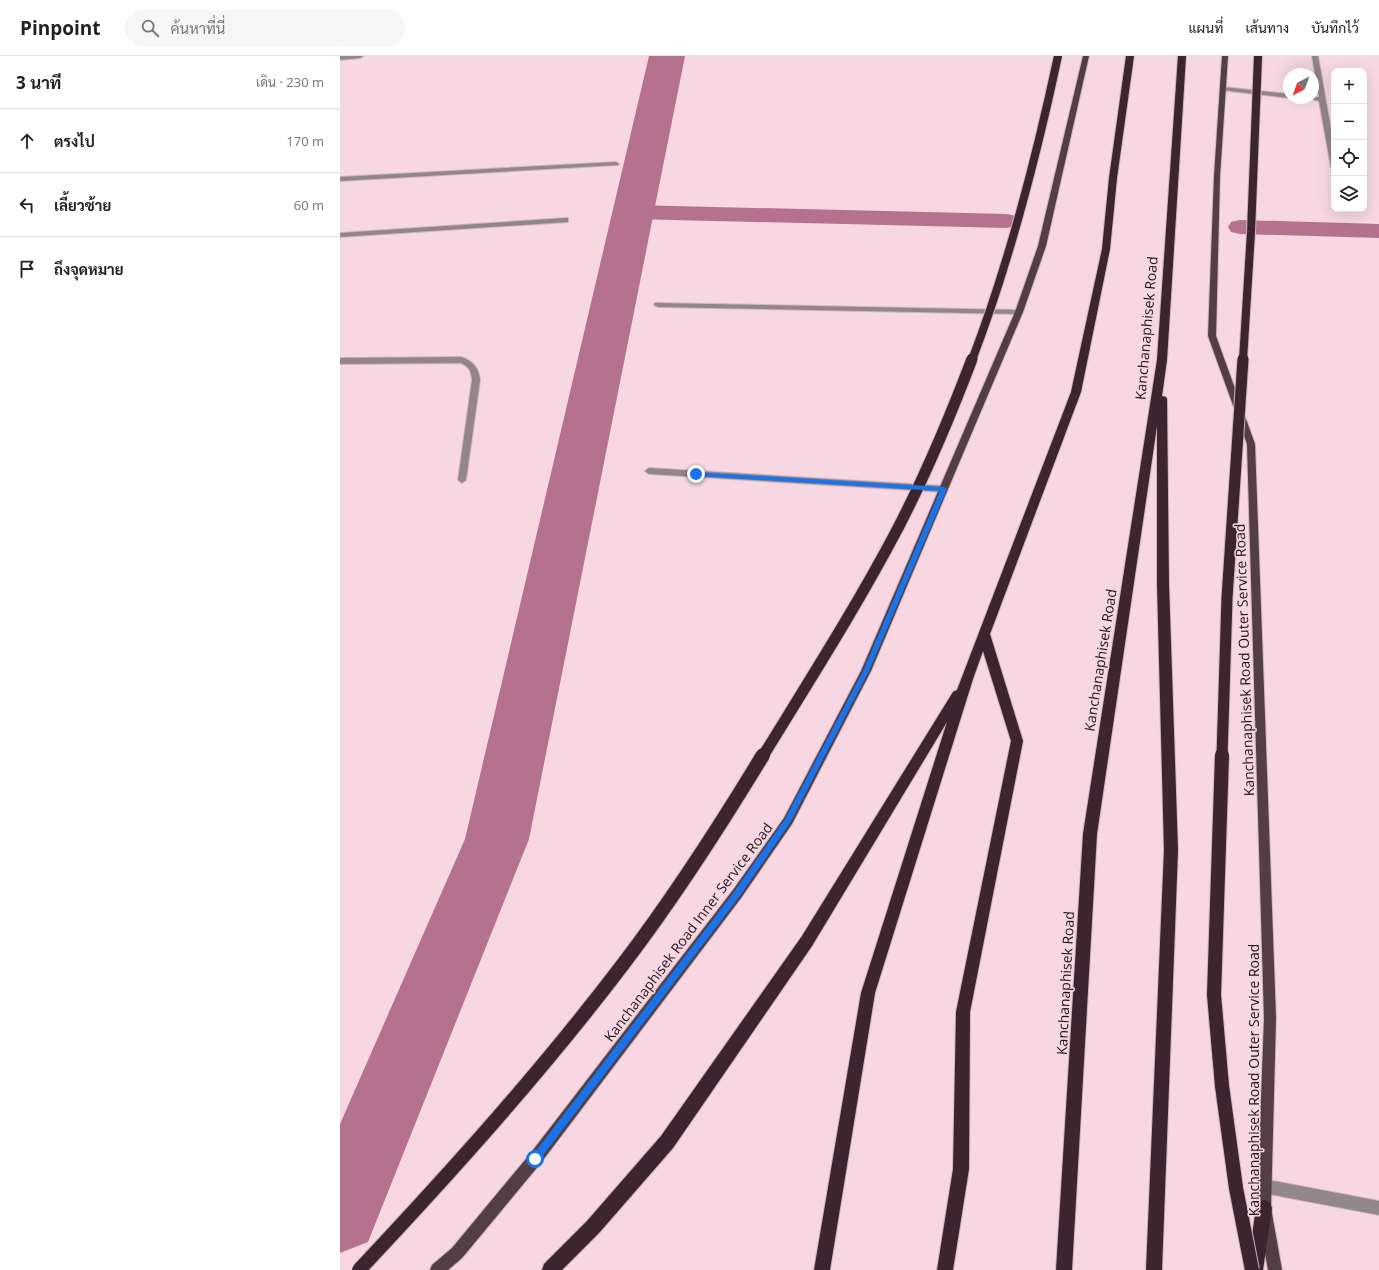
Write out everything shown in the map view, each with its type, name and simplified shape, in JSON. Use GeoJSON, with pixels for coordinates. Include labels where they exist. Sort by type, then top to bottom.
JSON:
{"type":"FeatureCollection","features":[{"type":"Feature","properties":{"kind":"highway"},"geometry":{"type":"LineString","coordinates":[[359,1270],[436,1189],[569,1034],[626,960],[715,832],[850,614],[911,502],[940,440],[969,368],[995,298],[1025,201],[1044,124],[1058,56]]}},
{"type":"Feature","properties":{"kind":"highway"},"geometry":{"type":"LineString","coordinates":[[822,1270],[868,993],[967,679],[1076,392],[1106,249],[1113,178],[1130,56]]}},
{"type":"Feature","properties":{"kind":"highway","name":"Kanchanaphisek Road"},"geometry":{"type":"LineString","coordinates":[[1064,1270],[1090,834],[1162,360],[1182,56]]}},
{"type":"Feature","properties":{"kind":"highway"},"geometry":{"type":"LineString","coordinates":[[1253,1270],[1234,1180],[1222,1086],[1214,995],[1227,598],[1251,232],[1258,56]]}},
{"type":"Feature","properties":{"kind":"highway"},"geometry":{"type":"LineString","coordinates":[[1154,1270],[1171,850],[1163,584],[1162,360]]}},
{"type":"Feature","properties":{"kind":"highway"},"geometry":{"type":"LineString","coordinates":[[945,1270],[961,1169],[963,1012],[1017,741],[984,634]]}},
{"type":"Feature","properties":{"kind":"highway"},"geometry":{"type":"LineString","coordinates":[[550,1270],[593,1227],[667,1142],[808,941],[967,679]]}},
{"type":"Feature","properties":{"kind":"highway"},"geometry":{"type":"LineString","coordinates":[[1253,1270],[1264,1208]]}},
{"type":"Feature","properties":{"kind":"main road","name":"Kanchanaphisek Road Inner Service Road"},"geometry":{"type":"LineString","coordinates":[[437,1270],[456,1253],[535,1159],[737,894],[788,821],[866,671],[1019,312],[1042,246],[1086,56]]}},
{"type":"Feature","properties":{"kind":"main road","name":"Kanchanaphisek Road Outer Service Road"},"geometry":{"type":"LineString","coordinates":[[1225,56],[1217,176],[1212,336],[1251,444],[1270,1018],[1264,1208],[1275,1270]]}},
{"type":"Feature","properties":{"kind":"street"},"geometry":{"type":"LineString","coordinates":[[340,58],[360,56]]}},
{"type":"Feature","properties":{"kind":"street"},"geometry":{"type":"LineString","coordinates":[[1315,56],[1331,148]]}},
{"type":"Feature","properties":{"kind":"street"},"geometry":{"type":"LineString","coordinates":[[1223,89],[1283,95]]}},
{"type":"Feature","properties":{"kind":"street"},"geometry":{"type":"LineString","coordinates":[[1319,99],[1323,99]]}},
{"type":"Feature","properties":{"kind":"street"},"geometry":{"type":"LineString","coordinates":[[340,179],[616,164]]}},
{"type":"Feature","properties":{"kind":"street"},"geometry":{"type":"LineString","coordinates":[[340,235],[565,220]]}},
{"type":"Feature","properties":{"kind":"street"},"geometry":{"type":"LineString","coordinates":[[658,305],[1019,312]]}},
{"type":"Feature","properties":{"kind":"street"},"geometry":{"type":"LineString","coordinates":[[340,362],[461,360],[470,363],[475,369],[476,380],[462,480]]}},
{"type":"Feature","properties":{"kind":"street"},"geometry":{"type":"LineString","coordinates":[[649,471],[944,489]]}},
{"type":"Feature","properties":{"kind":"street"},"geometry":{"type":"LineString","coordinates":[[1264,1186],[1379,1208]]}},
{"type":"Feature","properties":{"kind":"waterway"},"geometry":{"type":"LineString","coordinates":[[340,1214],[497,839],[667,56]]}},
{"type":"Feature","properties":{"kind":"waterway"},"geometry":{"type":"LineString","coordinates":[[632,212],[1007,221]]}},
{"type":"Feature","properties":{"kind":"waterway"},"geometry":{"type":"LineString","coordinates":[[1240,227],[1379,231]]}},
{"type":"Feature","properties":{"kind":"route"},"geometry":{"type":"LineString","coordinates":[[535,1159],[737,894],[788,821],[866,671],[944,489],[696,474]]}}]}
